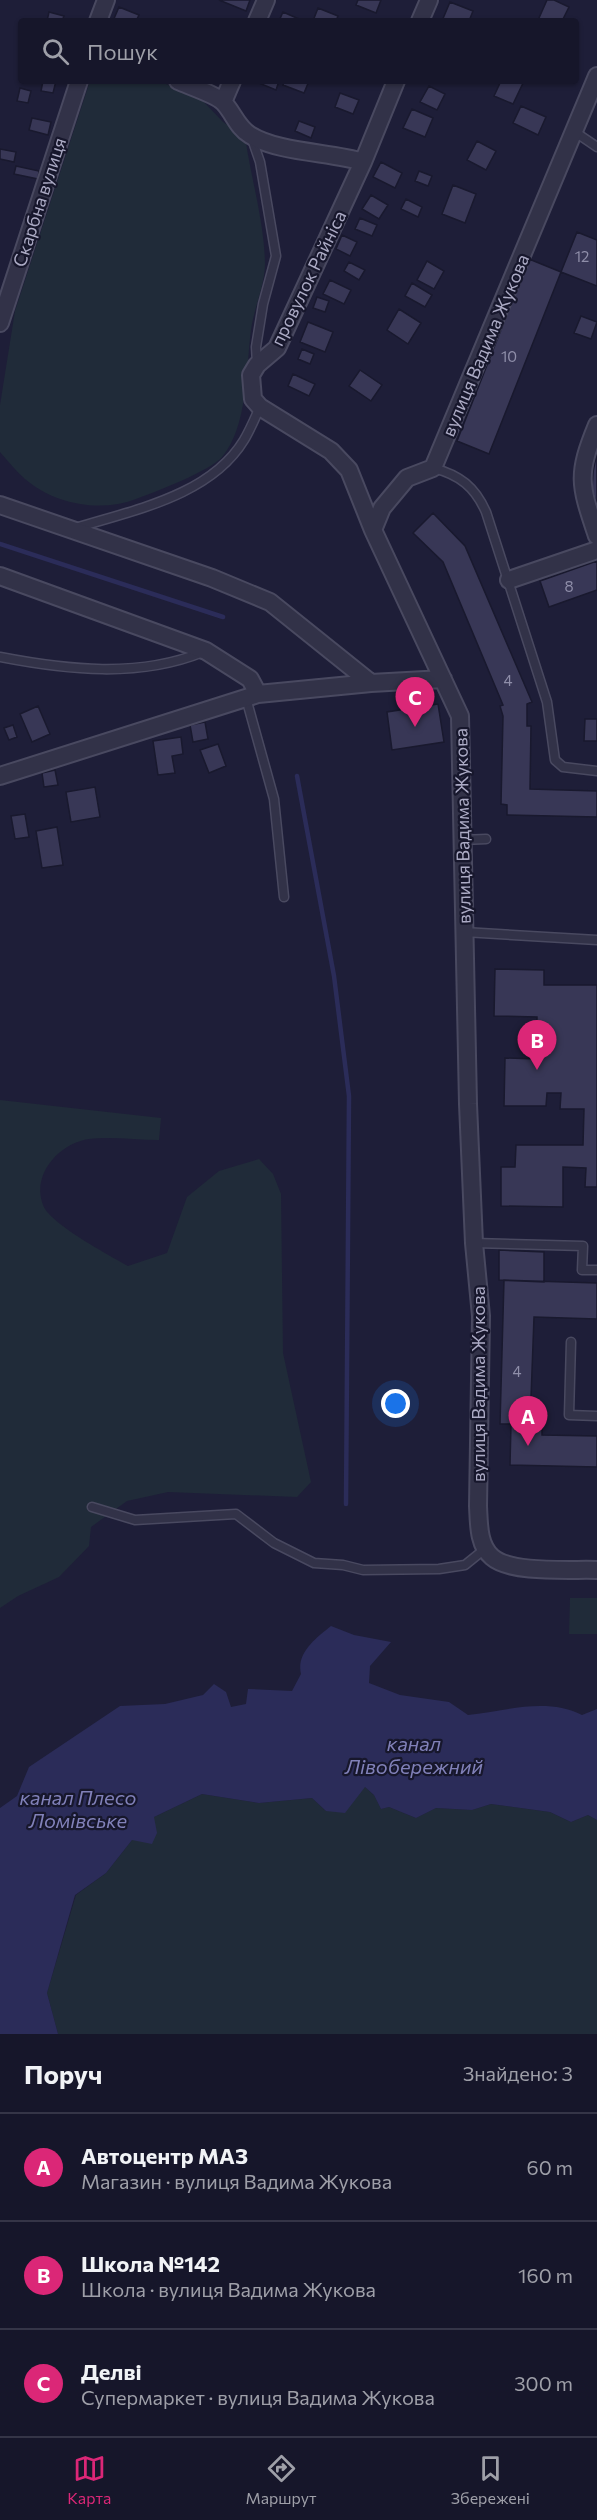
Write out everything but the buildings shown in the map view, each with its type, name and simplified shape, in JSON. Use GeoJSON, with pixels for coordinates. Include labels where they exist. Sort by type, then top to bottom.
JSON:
{"type":"FeatureCollection","features":[{"type":"Feature","properties":{"kind":"street"},"geometry":{"type":"LineString","coordinates":[[99,18],[106,0]]}},
{"type":"Feature","properties":{"kind":"street"},"geometry":{"type":"LineString","coordinates":[[258,18],[266,0]]}},
{"type":"Feature","properties":{"kind":"street"},"geometry":{"type":"LineString","coordinates":[[421,18],[429,0]]}},
{"type":"Feature","properties":{"kind":"street","name":"вулиця Вадима Жукова"},"geometry":{"type":"LineString","coordinates":[[433,468],[597,76]]}},
{"type":"Feature","properties":{"kind":"street","name":"Скарбна вулиця"},"geometry":{"type":"LineString","coordinates":[[0,323],[77,84]]}},
{"type":"Feature","properties":{"kind":"street"},"geometry":{"type":"LineString","coordinates":[[184,84],[223,102],[236,123],[251,136],[282,146],[344,156],[363,162]]}},
{"type":"Feature","properties":{"kind":"street"},"geometry":{"type":"LineString","coordinates":[[223,102],[231,84]]}},
{"type":"Feature","properties":{"kind":"street","name":"провулок Райніса"},"geometry":{"type":"LineString","coordinates":[[260,407],[253,399],[251,375],[257,365],[277,348],[363,162],[395,84]]}},
{"type":"Feature","properties":{"kind":"street"},"geometry":{"type":"LineString","coordinates":[[260,407],[310,436],[331,451],[350,470],[373,530]]}},
{"type":"Feature","properties":{"kind":"street"},"geometry":{"type":"LineString","coordinates":[[597,425],[585,455],[582,471],[583,494],[597,536]]}},
{"type":"Feature","properties":{"kind":"street"},"geometry":{"type":"LineString","coordinates":[[373,530],[382,508],[407,478],[433,468]]}},
{"type":"Feature","properties":{"kind":"street"},"geometry":{"type":"LineString","coordinates":[[0,505],[212,578],[270,602],[371,683]]}},
{"type":"Feature","properties":{"kind":"street","name":"вулиця Вадима Жукова"},"geometry":{"type":"LineString","coordinates":[[373,530],[460,716],[468,1104],[474,1244],[482,1316],[478,1506],[480,1534],[486,1548]]}},
{"type":"Feature","properties":{"kind":"street"},"geometry":{"type":"LineString","coordinates":[[508,580],[597,550]]}},
{"type":"Feature","properties":{"kind":"street"},"geometry":{"type":"LineString","coordinates":[[0,576],[206,651],[250,679],[252,696]]}},
{"type":"Feature","properties":{"kind":"street"},"geometry":{"type":"LineString","coordinates":[[0,776],[252,696],[371,683],[443,679]]}},
{"type":"Feature","properties":{"kind":"street"},"geometry":{"type":"LineString","coordinates":[[486,1548],[492,1557],[512,1566],[597,1570]]}},
{"type":"Feature","properties":{"kind":"lane"},"geometry":{"type":"LineString","coordinates":[[575,132],[597,147]]}},
{"type":"Feature","properties":{"kind":"lane"},"geometry":{"type":"LineString","coordinates":[[251,136],[260,162],[276,256],[256,347],[257,365]]}},
{"type":"Feature","properties":{"kind":"lane"},"geometry":{"type":"LineString","coordinates":[[72,530],[162,501],[192,487],[222,467],[243,442],[260,407]]}},
{"type":"Feature","properties":{"kind":"lane"},"geometry":{"type":"LineString","coordinates":[[433,468],[459,477],[479,496],[548,702],[555,760],[563,767],[597,771]]}},
{"type":"Feature","properties":{"kind":"lane"},"geometry":{"type":"LineString","coordinates":[[0,657],[78,670],[178,662],[206,651]]}},
{"type":"Feature","properties":{"kind":"lane"},"geometry":{"type":"LineString","coordinates":[[252,696],[274,799],[284,897]]}},
{"type":"Feature","properties":{"kind":"lane"},"geometry":{"type":"LineString","coordinates":[[461,840],[486,839]]}},
{"type":"Feature","properties":{"kind":"lane"},"geometry":{"type":"LineString","coordinates":[[464,932],[597,940]]}},
{"type":"Feature","properties":{"kind":"lane"},"geometry":{"type":"LineString","coordinates":[[474,1244],[583,1246],[582,1269],[597,1270]]}},
{"type":"Feature","properties":{"kind":"lane"},"geometry":{"type":"LineString","coordinates":[[571,1342],[569,1415],[597,1416]]}},
{"type":"Feature","properties":{"kind":"lane"},"geometry":{"type":"LineString","coordinates":[[92,1507],[135,1520],[236,1514],[274,1543],[314,1563],[363,1570],[439,1569],[465,1565],[486,1548]]}},
{"type":"Feature","properties":{"kind":"shaded area"},"geometry":{"type":"Polygon","coordinates":[[[89,84],[166,84],[201,99],[223,122],[245,136],[260,215],[265,263],[251,330],[244,396],[237,430],[231,444],[216,463],[195,475],[136,499],[108,505],[78,504],[63,500],[37,488],[25,479],[0,452],[0,405],[15,311],[89,84]]]}},
{"type":"Feature","properties":{"kind":"shaded area"},"geometry":{"type":"Polygon","coordinates":[[[0,1100],[161,1118],[159,1140],[97,1138],[78,1142],[59,1153],[51,1162],[41,1182],[40,1193],[48,1213],[68,1230],[128,1266],[167,1253],[187,1197],[219,1171],[259,1159],[273,1174],[281,1194],[283,1353],[311,1482],[297,1497],[168,1492],[127,1501],[91,1527],[89,1546],[59,1577],[18,1596],[0,1608],[0,1100]]]}},
{"type":"Feature","properties":{"kind":"shaded area"},"geometry":{"type":"Polygon","coordinates":[[[570,1598],[597,1598],[597,1634],[569,1634],[570,1598]]]}},
{"type":"Feature","properties":{"kind":"shaded area"},"geometry":{"type":"Polygon","coordinates":[[[365,1787],[374,1795],[381,1809],[389,1807],[416,1818],[436,1808],[472,1810],[491,1804],[550,1812],[571,1822],[588,1815],[597,1820],[597,2034],[58,2034],[47,1993],[76,1895],[106,1873],[154,1817],[202,1794],[259,1803],[312,1798],[326,1811],[365,1787]]]}},
{"type":"Feature","properties":{"kind":"water"},"geometry":{"type":"Polygon","coordinates":[[[331,1626],[354,1635],[391,1642],[370,1666],[369,1683],[400,1695],[449,1702],[468,1715],[540,1706],[569,1710],[582,1715],[597,1709],[597,1820],[588,1815],[571,1822],[550,1812],[491,1804],[472,1810],[436,1808],[416,1818],[389,1807],[381,1809],[374,1795],[365,1787],[345,1813],[326,1811],[312,1798],[259,1803],[202,1794],[154,1817],[157,1833],[152,1844],[132,1840],[106,1873],[75,1895],[47,1993],[58,2034],[0,2034],[0,1808],[17,1796],[29,1767],[120,1706],[165,1704],[203,1695],[214,1684],[226,1692],[231,1707],[246,1704],[248,1689],[292,1691],[301,1674],[301,1659],[304,1653],[331,1626]]]}},
{"type":"Feature","properties":{"kind":"waterway"},"geometry":{"type":"LineString","coordinates":[[0,544],[223,617]]}},
{"type":"Feature","properties":{"kind":"waterway"},"geometry":{"type":"LineString","coordinates":[[297,776],[334,976],[349,1096],[346,1504]]}},
{"type":"Feature","properties":{"kind":"place","name":"Делві"},"geometry":{"type":"Point","coordinates":[415,727]}},
{"type":"Feature","properties":{"kind":"place","name":"Школа №142"},"geometry":{"type":"Point","coordinates":[537,1070]}},
{"type":"Feature","properties":{"kind":"place","name":"Автоцентр МАЗ"},"geometry":{"type":"Point","coordinates":[528,1446]}},
{"type":"Feature","properties":{"kind":"water label","name":"канал Лівобережний"},"geometry":{"type":"Point","coordinates":[414,1754]}},
{"type":"Feature","properties":{"kind":"water label","name":"канал Плесо Ломівське"},"geometry":{"type":"Point","coordinates":[78,1808]}}]}
